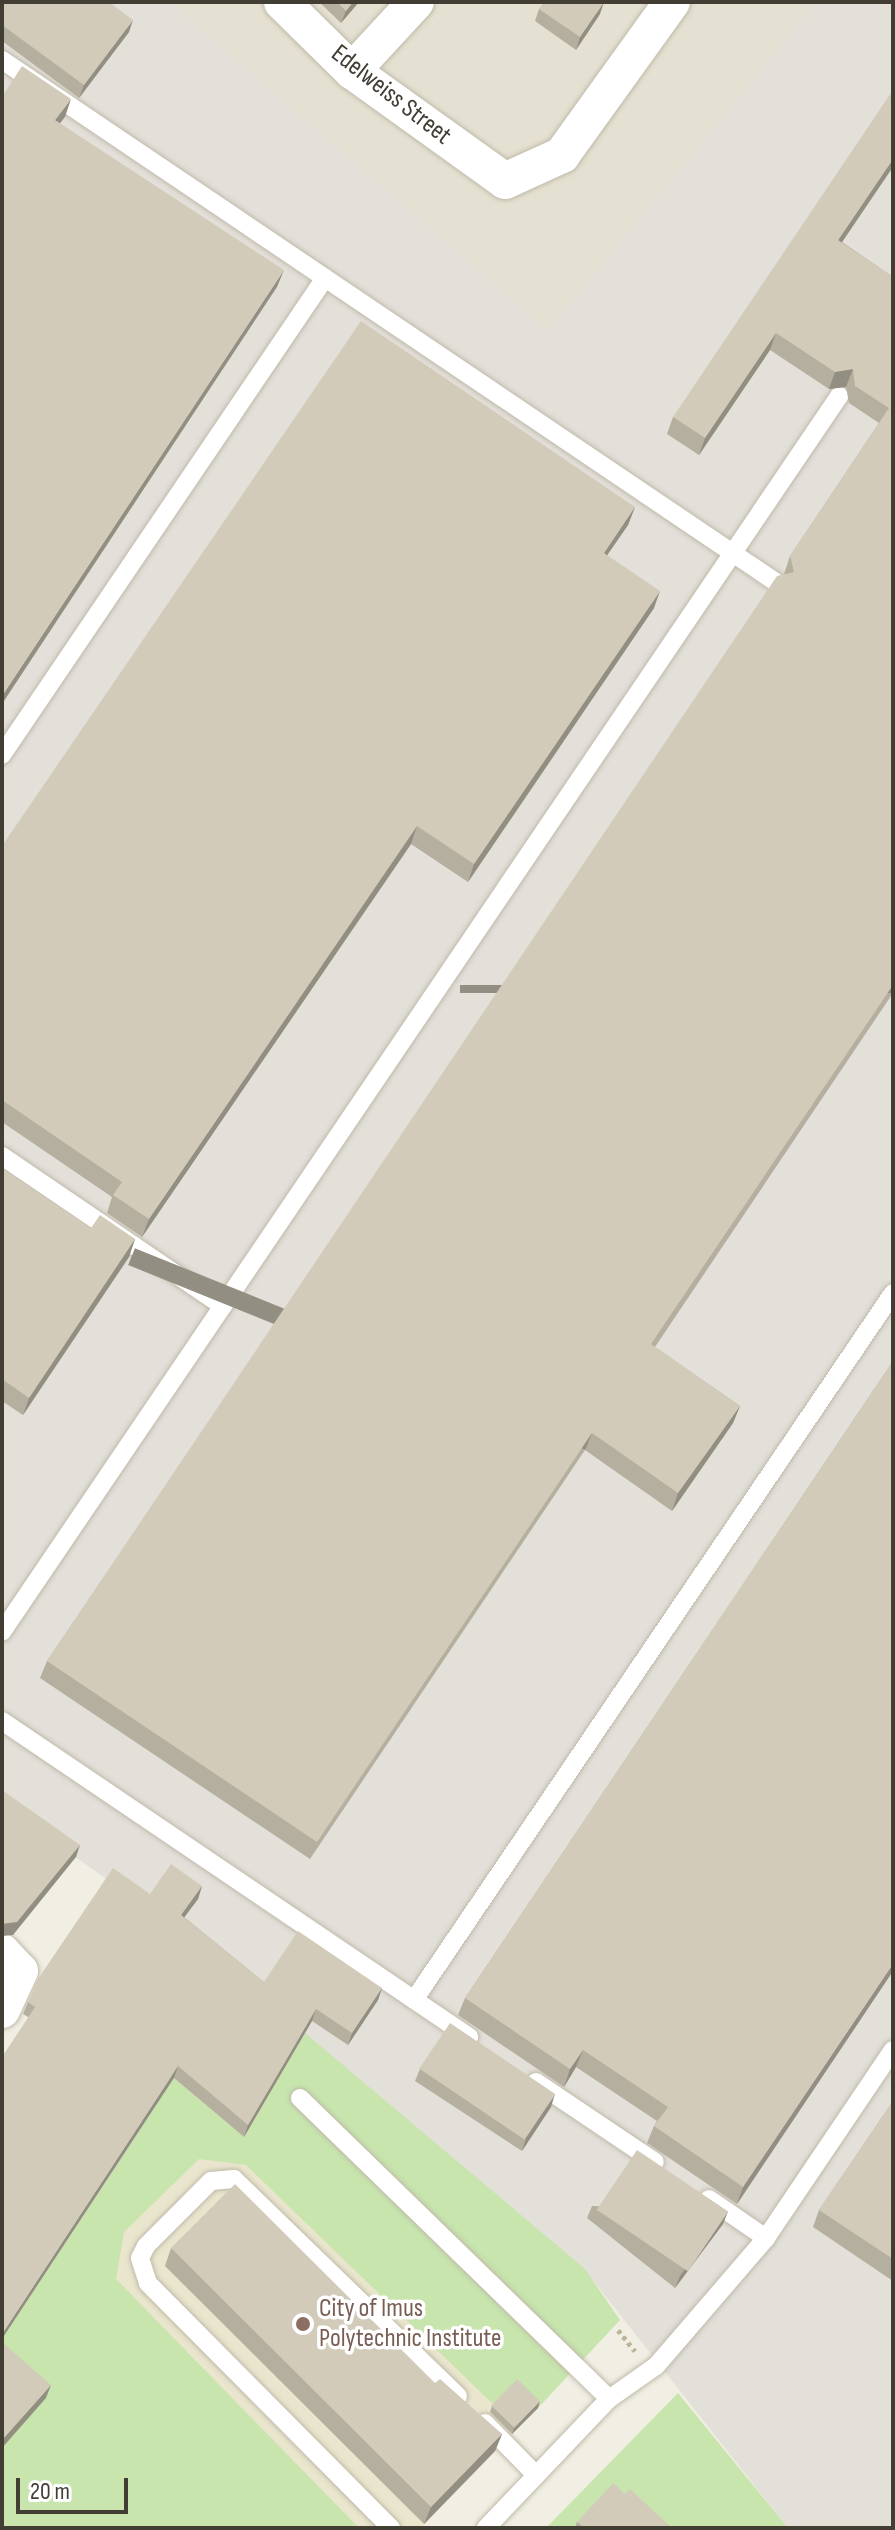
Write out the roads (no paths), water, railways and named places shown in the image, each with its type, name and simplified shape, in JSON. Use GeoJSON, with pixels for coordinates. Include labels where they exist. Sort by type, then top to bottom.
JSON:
{"type":"FeatureCollection","features":[{"type":"Feature","properties":{"kind":"street","name":"Edelweiss Street"},"geometry":{"type":"LineString","coordinates":[[282,2],[352,71],[505,181],[562,155],[672,2]]}},
{"type":"Feature","properties":{"kind":"street"},"geometry":{"type":"LineString","coordinates":[[352,71],[416,2]]}},
{"type":"Feature","properties":{"kind":"street"},"geometry":{"type":"LineString","coordinates":[[2,1952],[20,1971],[2,2010]]}},
{"type":"Feature","properties":{"kind":"lane"},"geometry":{"type":"LineString","coordinates":[[2,60],[777,583]]}},
{"type":"Feature","properties":{"kind":"lane"},"geometry":{"type":"LineString","coordinates":[[2,755],[325,278]]}},
{"type":"Feature","properties":{"kind":"lane"},"geometry":{"type":"LineString","coordinates":[[2,1632],[839,396]]}},
{"type":"Feature","properties":{"kind":"lane"},"geometry":{"type":"LineString","coordinates":[[2,1156],[223,1306]]}},
{"type":"Feature","properties":{"kind":"lane"},"geometry":{"type":"LineString","coordinates":[[414,2000],[893,1293]]}},
{"type":"Feature","properties":{"kind":"lane"},"geometry":{"type":"LineString","coordinates":[[2,1721],[492,2053]]}},
{"type":"Feature","properties":{"kind":"lane"},"geometry":{"type":"LineString","coordinates":[[486,2528],[609,2399],[656,2366],[766,2238],[893,2050]]}},
{"type":"Feature","properties":{"kind":"lane"},"geometry":{"type":"LineString","coordinates":[[519,2070],[766,2238]]}},
{"type":"Feature","properties":{"kind":"lane"},"geometry":{"type":"LineString","coordinates":[[300,2098],[609,2399]]}},
{"type":"Feature","properties":{"kind":"lane"},"geometry":{"type":"LineString","coordinates":[[391,2528],[141,2270],[146,2246],[211,2181],[223,2177],[245,2184],[536,2475]]}},
{"type":"Feature","properties":{"kind":"place","name":"City of Imus Polytechnic Institute"},"geometry":{"type":"Point","coordinates":[303,2324]}}]}
